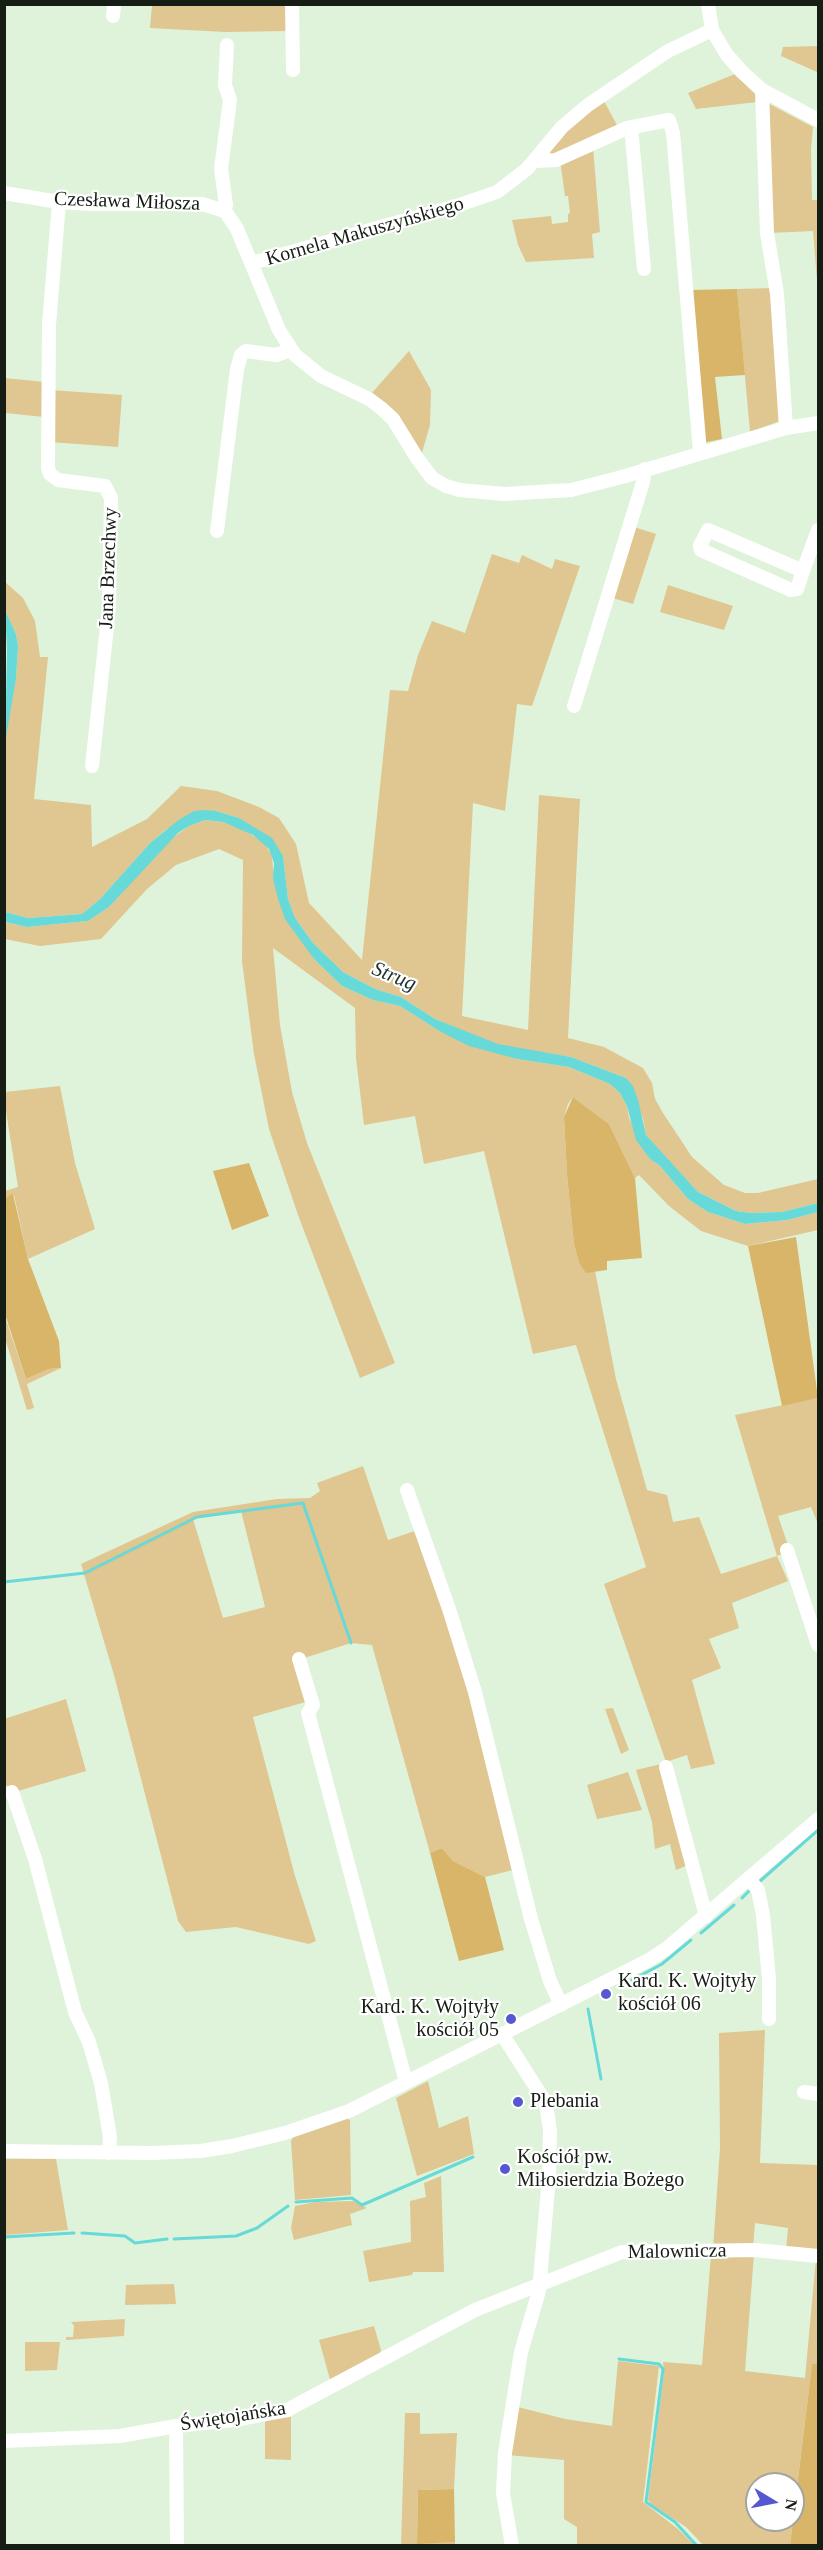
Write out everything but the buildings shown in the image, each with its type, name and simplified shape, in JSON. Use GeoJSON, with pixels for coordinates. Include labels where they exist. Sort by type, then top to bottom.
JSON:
{"type":"FeatureCollection","features":[{"type":"Feature","properties":{"kind":"street"},"geometry":{"type":"LineString","coordinates":[[292,4],[292,70]]}},
{"type":"Feature","properties":{"kind":"street"},"geometry":{"type":"LineString","coordinates":[[708,4],[712,30],[727,55],[762,90],[819,120]]}},
{"type":"Feature","properties":{"kind":"street","name":"Kornela Makuszyńskiego"},"geometry":{"type":"LineString","coordinates":[[712,30],[668,51],[588,105],[562,127],[535,161],[507,186],[485,197],[252,263],[279,330],[291,350],[305,365],[321,376],[369,399],[381,408],[393,419],[425,470],[432,478],[446,486],[475,493],[548,492],[593,485],[786,428],[819,423]]}},
{"type":"Feature","properties":{"kind":"street"},"geometry":{"type":"LineString","coordinates":[[225,211],[221,169],[230,100],[225,85],[227,45]]}},
{"type":"Feature","properties":{"kind":"street"},"geometry":{"type":"LineString","coordinates":[[762,90],[767,233],[777,294],[786,428]]}},
{"type":"Feature","properties":{"kind":"street"},"geometry":{"type":"LineString","coordinates":[[535,161],[556,160],[631,127],[669,120],[674,133],[700,452]]}},
{"type":"Feature","properties":{"kind":"street"},"geometry":{"type":"LineString","coordinates":[[631,127],[644,268]]}},
{"type":"Feature","properties":{"kind":"street","name":"Czesława Miłosza"},"geometry":{"type":"LineString","coordinates":[[4,193],[59,202],[202,204],[225,211],[237,229],[252,263]]}},
{"type":"Feature","properties":{"kind":"street","name":"Jana Brzechwy"},"geometry":{"type":"LineString","coordinates":[[59,202],[49,325],[48,468],[50,474],[58,480],[105,486],[111,498],[109,608],[92,766]]}},
{"type":"Feature","properties":{"kind":"street"},"geometry":{"type":"LineString","coordinates":[[216,531],[237,369],[241,355],[246,351],[276,355],[291,350]]}},
{"type":"Feature","properties":{"kind":"street"},"geometry":{"type":"LineString","coordinates":[[574,706],[643,483],[645,469]]}},
{"type":"Feature","properties":{"kind":"street"},"geometry":{"type":"LineString","coordinates":[[803,571],[708,530],[700,546],[701,550],[791,590],[797,589],[819,530]]}},
{"type":"Feature","properties":{"kind":"street"},"geometry":{"type":"LineString","coordinates":[[407,1490],[449,1609],[475,1692],[531,1919],[550,1981],[561,2005]]}},
{"type":"Feature","properties":{"kind":"street"},"geometry":{"type":"LineString","coordinates":[[787,1550],[819,1646]]}},
{"type":"Feature","properties":{"kind":"street"},"geometry":{"type":"LineString","coordinates":[[299,1659],[313,1705],[308,1713],[406,2082]]}},
{"type":"Feature","properties":{"kind":"street"},"geometry":{"type":"LineString","coordinates":[[666,1767],[706,1916]]}},
{"type":"Feature","properties":{"kind":"street"},"geometry":{"type":"LineString","coordinates":[[12,1792],[35,1859],[75,2012],[89,2042],[101,2083],[110,2137],[109,2153]]}},
{"type":"Feature","properties":{"kind":"street"},"geometry":{"type":"LineString","coordinates":[[4,2151],[174,2153],[250,2142],[328,2119],[649,1960],[706,1916],[819,1819]]}},
{"type":"Feature","properties":{"kind":"street"},"geometry":{"type":"LineString","coordinates":[[749,1879],[758,1890],[763,1915],[769,1979],[769,2019]]}},
{"type":"Feature","properties":{"kind":"street"},"geometry":{"type":"LineString","coordinates":[[502,2034],[542,2096],[548,2112],[550,2131],[549,2177],[540,2282],[537,2303],[521,2352],[505,2453],[503,2493],[512,2546]]}},
{"type":"Feature","properties":{"kind":"street"},"geometry":{"type":"LineString","coordinates":[[804,2092],[819,2094]]}},
{"type":"Feature","properties":{"kind":"street","name":"Malownicza"},"geometry":{"type":"LineString","coordinates":[[540,2282],[616,2253],[631,2250],[755,2250],[819,2256]]}},
{"type":"Feature","properties":{"kind":"street","name":"Świętojańska"},"geometry":{"type":"LineString","coordinates":[[4,2441],[120,2436],[176,2426],[242,2419],[296,2407],[475,2310],[540,2282]]}},
{"type":"Feature","properties":{"kind":"street"},"geometry":{"type":"LineString","coordinates":[[176,2426],[177,2546]]}},
{"type":"Feature","properties":{"kind":"shaded area"},"geometry":{"type":"Polygon","coordinates":[[[152,5],[288,5],[288,31],[225,32],[150,28],[152,5]]]}},
{"type":"Feature","properties":{"kind":"shaded area"},"geometry":{"type":"Polygon","coordinates":[[[818,46],[817,72],[781,56],[783,47],[818,46]]]}},
{"type":"Feature","properties":{"kind":"shaded area"},"geometry":{"type":"Polygon","coordinates":[[[735,74],[757,96],[757,102],[696,109],[688,93],[735,74]]]}},
{"type":"Feature","properties":{"kind":"shaded area"},"geometry":{"type":"Polygon","coordinates":[[[603,99],[618,127],[544,158],[569,126],[603,99]]]}},
{"type":"Feature","properties":{"kind":"shaded area"},"geometry":{"type":"Polygon","coordinates":[[[764,101],[813,127],[812,200],[818,200],[818,293],[813,231],[770,233],[764,101]]]}},
{"type":"Feature","properties":{"kind":"shaded area"},"geometry":{"type":"Polygon","coordinates":[[[593,147],[600,232],[592,234],[594,258],[526,262],[518,245],[512,220],[551,216],[552,224],[568,222],[570,213],[568,196],[565,196],[560,160],[593,147]]]}},
{"type":"Feature","properties":{"kind":"shaded area"},"geometry":{"type":"Polygon","coordinates":[[[773,288],[780,421],[750,432],[737,289],[773,288]]]}},
{"type":"Feature","properties":{"kind":"shaded area"},"geometry":{"type":"Polygon","coordinates":[[[737,289],[745,375],[715,377],[722,439],[703,443],[690,290],[737,289]]]}},
{"type":"Feature","properties":{"kind":"shaded area"},"geometry":{"type":"Polygon","coordinates":[[[409,351],[431,390],[430,425],[421,456],[370,395],[409,351]]]}},
{"type":"Feature","properties":{"kind":"shaded area"},"geometry":{"type":"Polygon","coordinates":[[[4,378],[45,382],[44,417],[5,413],[4,378]]]}},
{"type":"Feature","properties":{"kind":"shaded area"},"geometry":{"type":"Polygon","coordinates":[[[50,390],[122,395],[118,447],[50,442],[50,390]]]}},
{"type":"Feature","properties":{"kind":"shaded area"},"geometry":{"type":"Polygon","coordinates":[[[631,526],[656,534],[633,604],[609,597],[631,526]]]}},
{"type":"Feature","properties":{"kind":"shaded area"},"geometry":{"type":"Polygon","coordinates":[[[492,554],[519,563],[522,555],[552,569],[555,559],[580,566],[532,706],[517,704],[505,811],[473,803],[462,1016],[528,1030],[539,795],[580,799],[568,1038],[604,1047],[643,1068],[652,1083],[655,1099],[692,1157],[724,1185],[745,1193],[758,1193],[818,1179],[818,1203],[782,1212],[736,1211],[698,1192],[646,1135],[643,1119],[626,1078],[571,1057],[498,1045],[435,1019],[401,997],[375,989],[343,972],[313,943],[295,918],[288,899],[283,856],[239,818],[216,811],[167,829],[151,842],[100,899],[82,914],[28,918],[5,912],[4,743],[16,679],[18,646],[16,634],[5,610],[4,581],[23,598],[35,621],[40,657],[48,657],[34,799],[91,805],[92,847],[147,819],[181,786],[217,791],[259,807],[279,818],[296,844],[309,903],[362,960],[390,690],[408,691],[418,655],[432,621],[465,633],[492,554]]]}},
{"type":"Feature","properties":{"kind":"shaded area"},"geometry":{"type":"Polygon","coordinates":[[[668,585],[733,606],[724,630],[660,612],[668,585]]]}},
{"type":"Feature","properties":{"kind":"shaded area"},"geometry":{"type":"Polygon","coordinates":[[[205,820],[223,822],[246,831],[264,843],[272,855],[273,869],[314,959],[342,986],[373,1000],[400,1006],[441,1032],[497,1053],[517,1059],[569,1067],[610,1084],[620,1093],[627,1106],[629,1118],[650,1159],[660,1166],[688,1199],[708,1212],[745,1224],[787,1220],[818,1212],[818,1230],[748,1246],[701,1231],[669,1206],[639,1175],[635,1178],[609,1124],[573,1097],[568,1104],[564,1117],[574,1244],[579,1263],[586,1272],[595,1271],[616,1379],[647,1490],[667,1495],[673,1522],[699,1517],[721,1574],[777,1556],[788,1581],[732,1603],[739,1628],[709,1639],[721,1668],[692,1680],[715,1764],[691,1769],[687,1755],[666,1762],[604,1584],[646,1567],[576,1345],[533,1354],[484,1151],[424,1164],[415,1116],[364,1125],[356,1058],[355,1008],[273,948],[280,1025],[292,1092],[307,1143],[395,1363],[360,1378],[298,1215],[269,1129],[254,1054],[242,961],[243,860],[219,849],[176,865],[147,889],[101,939],[40,946],[5,939],[4,922],[27,927],[88,921],[109,907],[167,842],[189,826],[205,820]]]}},
{"type":"Feature","properties":{"kind":"shaded area"},"geometry":{"type":"Polygon","coordinates":[[[60,1086],[75,1163],[95,1229],[28,1259],[14,1195],[5,1198],[5,1191],[18,1187],[5,1092],[60,1086]]]}},
{"type":"Feature","properties":{"kind":"shaded area"},"geometry":{"type":"Polygon","coordinates":[[[573,1097],[609,1124],[635,1178],[642,1258],[607,1261],[607,1270],[586,1273],[579,1263],[574,1244],[567,1175],[564,1117],[573,1097]]]}},
{"type":"Feature","properties":{"kind":"shaded area"},"geometry":{"type":"Polygon","coordinates":[[[249,1163],[269,1216],[232,1230],[213,1171],[249,1163]]]}},
{"type":"Feature","properties":{"kind":"shaded area"},"geometry":{"type":"Polygon","coordinates":[[[13,1194],[28,1259],[59,1341],[61,1368],[49,1369],[26,1379],[5,1314],[5,1198],[13,1194]]]}},
{"type":"Feature","properties":{"kind":"shaded area"},"geometry":{"type":"Polygon","coordinates":[[[796,1237],[818,1398],[782,1406],[748,1246],[796,1237]]]}},
{"type":"Feature","properties":{"kind":"shaded area"},"geometry":{"type":"Polygon","coordinates":[[[4,1314],[26,1379],[49,1369],[61,1368],[27,1384],[34,1408],[27,1410],[5,1338],[4,1314]]]}},
{"type":"Feature","properties":{"kind":"shaded area"},"geometry":{"type":"Polygon","coordinates":[[[818,1398],[818,1524],[811,1507],[778,1516],[790,1551],[777,1556],[735,1415],[818,1398]]]}},
{"type":"Feature","properties":{"kind":"shaded area"},"geometry":{"type":"Polygon","coordinates":[[[363,1466],[388,1540],[418,1530],[460,1653],[517,1869],[485,1877],[453,1861],[442,1848],[430,1853],[372,1645],[351,1643],[298,1660],[309,1701],[253,1717],[295,1876],[316,1941],[309,1944],[236,1927],[186,1932],[178,1921],[114,1675],[81,1564],[193,1512],[277,1499],[310,1498],[320,1491],[317,1483],[363,1466]],[[241,1511],[193,1519],[223,1618],[265,1607],[241,1511]]]}},
{"type":"Feature","properties":{"kind":"shaded area"},"geometry":{"type":"Polygon","coordinates":[[[66,1699],[86,1771],[18,1791],[5,1785],[4,1719],[66,1699]]]}},
{"type":"Feature","properties":{"kind":"shaded area"},"geometry":{"type":"Polygon","coordinates":[[[613,1708],[629,1750],[621,1754],[605,1709],[613,1708]]]}},
{"type":"Feature","properties":{"kind":"shaded area"},"geometry":{"type":"Polygon","coordinates":[[[661,1764],[688,1865],[676,1870],[670,1844],[655,1849],[652,1822],[636,1770],[661,1764]]]}},
{"type":"Feature","properties":{"kind":"shaded area"},"geometry":{"type":"Polygon","coordinates":[[[628,1772],[642,1810],[597,1819],[587,1785],[628,1772]]]}},
{"type":"Feature","properties":{"kind":"shaded area"},"geometry":{"type":"Polygon","coordinates":[[[442,1848],[453,1861],[485,1877],[504,1950],[459,1961],[430,1853],[442,1848]]]}},
{"type":"Feature","properties":{"kind":"shaded area"},"geometry":{"type":"Polygon","coordinates":[[[765,2030],[760,2163],[818,2165],[818,2251],[786,2250],[788,2228],[755,2223],[753,2248],[713,2249],[720,2148],[719,2033],[765,2030]]]}},
{"type":"Feature","properties":{"kind":"shaded area"},"geometry":{"type":"Polygon","coordinates":[[[428,2081],[439,2128],[468,2116],[474,2154],[417,2176],[396,2098],[428,2081]]]}},
{"type":"Feature","properties":{"kind":"shaded area"},"geometry":{"type":"Polygon","coordinates":[[[346,2118],[350,2120],[351,2195],[295,2200],[291,2141],[294,2136],[346,2118]]]}},
{"type":"Feature","properties":{"kind":"shaded area"},"geometry":{"type":"Polygon","coordinates":[[[5,2159],[56,2159],[68,2230],[5,2235],[5,2159]]]}},
{"type":"Feature","properties":{"kind":"shaded area"},"geometry":{"type":"Polygon","coordinates":[[[441,2176],[444,2272],[413,2272],[412,2275],[369,2282],[363,2251],[411,2242],[410,2201],[426,2197],[424,2183],[441,2176]]]}},
{"type":"Feature","properties":{"kind":"shaded area"},"geometry":{"type":"Polygon","coordinates":[[[353,2201],[367,2208],[350,2214],[352,2225],[294,2240],[291,2228],[295,2206],[316,2202],[353,2201]]]}},
{"type":"Feature","properties":{"kind":"shaded area"},"geometry":{"type":"Polygon","coordinates":[[[754,2254],[745,2371],[805,2378],[816,2259],[818,2259],[818,2363],[812,2364],[799,2472],[745,2472],[745,2532],[792,2532],[790,2545],[703,2545],[686,2527],[648,2500],[664,2372],[663,2362],[702,2365],[711,2255],[754,2254]]]}},
{"type":"Feature","properties":{"kind":"shaded area"},"geometry":{"type":"Polygon","coordinates":[[[174,2284],[176,2304],[125,2305],[126,2285],[174,2284]]]}},
{"type":"Feature","properties":{"kind":"shaded area"},"geometry":{"type":"Polygon","coordinates":[[[125,2319],[124,2336],[66,2340],[66,2337],[73,2337],[74,2326],[71,2322],[125,2319]]]}},
{"type":"Feature","properties":{"kind":"shaded area"},"geometry":{"type":"Polygon","coordinates":[[[374,2326],[381,2350],[379,2356],[331,2383],[319,2340],[374,2326]]]}},
{"type":"Feature","properties":{"kind":"shaded area"},"geometry":{"type":"Polygon","coordinates":[[[25,2342],[60,2342],[57,2370],[25,2371],[25,2342]]]}},
{"type":"Feature","properties":{"kind":"shaded area"},"geometry":{"type":"Polygon","coordinates":[[[618,2361],[659,2366],[643,2502],[678,2529],[694,2545],[577,2545],[577,2527],[564,2519],[564,2460],[507,2455],[518,2407],[565,2419],[612,2426],[618,2361]]]}},
{"type":"Feature","properties":{"kind":"shaded area"},"geometry":{"type":"Polygon","coordinates":[[[818,2363],[818,2545],[790,2545],[792,2532],[805,2532],[805,2472],[799,2472],[812,2364],[818,2363]]]}},
{"type":"Feature","properties":{"kind":"shaded area"},"geometry":{"type":"Polygon","coordinates":[[[405,2413],[420,2413],[420,2434],[457,2433],[454,2489],[418,2490],[417,2543],[455,2542],[455,2545],[401,2546],[405,2413]]]}},
{"type":"Feature","properties":{"kind":"shaded area"},"geometry":{"type":"Polygon","coordinates":[[[291,2417],[291,2460],[265,2459],[265,2419],[291,2417]]]}},
{"type":"Feature","properties":{"kind":"shaded area"},"geometry":{"type":"Polygon","coordinates":[[[454,2489],[455,2542],[417,2544],[418,2490],[454,2489]]]}},
{"type":"Feature","properties":{"kind":"water"},"geometry":{"type":"Polygon","coordinates":[[[5,610],[16,634],[18,646],[16,679],[5,743],[7,650],[5,610]]]}},
{"type":"Feature","properties":{"kind":"water"},"geometry":{"type":"Polygon","coordinates":[[[204,810],[239,818],[272,838],[283,856],[288,899],[295,918],[313,943],[343,972],[375,989],[401,997],[435,1019],[498,1044],[571,1057],[626,1078],[633,1086],[638,1100],[646,1135],[698,1192],[736,1211],[782,1212],[818,1203],[818,1212],[787,1220],[745,1224],[708,1212],[688,1199],[660,1166],[650,1159],[636,1140],[627,1106],[620,1093],[610,1084],[569,1067],[517,1059],[469,1046],[441,1032],[400,1006],[373,1000],[342,986],[314,959],[285,919],[273,879],[274,863],[269,849],[253,835],[223,822],[205,820],[178,833],[109,907],[88,921],[27,927],[5,922],[5,912],[28,918],[82,914],[100,899],[151,842],[180,819],[194,811],[204,810]]]}},
{"type":"Feature","properties":{"kind":"waterway"},"geometry":{"type":"LineString","coordinates":[[4,1582],[85,1573],[197,1517],[303,1503],[351,1643]]}},
{"type":"Feature","properties":{"kind":"waterway"},"geometry":{"type":"LineString","coordinates":[[759,1882],[818,1830]]}},
{"type":"Feature","properties":{"kind":"waterway"},"geometry":{"type":"LineString","coordinates":[[742,1898],[751,1889]]}},
{"type":"Feature","properties":{"kind":"waterway"},"geometry":{"type":"LineString","coordinates":[[701,1933],[734,1905]]}},
{"type":"Feature","properties":{"kind":"waterway"},"geometry":{"type":"LineString","coordinates":[[632,1980],[662,1964],[691,1940]]}},
{"type":"Feature","properties":{"kind":"waterway"},"geometry":{"type":"LineString","coordinates":[[588,2009],[601,2079]]}},
{"type":"Feature","properties":{"kind":"waterway"},"geometry":{"type":"LineString","coordinates":[[296,2202],[352,2198],[362,2205],[473,2157]]}},
{"type":"Feature","properties":{"kind":"waterway"},"geometry":{"type":"LineString","coordinates":[[174,2239],[236,2236],[257,2228],[288,2206]]}},
{"type":"Feature","properties":{"kind":"waterway"},"geometry":{"type":"LineString","coordinates":[[4,2237],[74,2233]]}},
{"type":"Feature","properties":{"kind":"waterway"},"geometry":{"type":"LineString","coordinates":[[82,2233],[125,2236],[135,2243],[167,2239]]}},
{"type":"Feature","properties":{"kind":"waterway"},"geometry":{"type":"LineString","coordinates":[[619,2359],[659,2364],[663,2369],[646,2502],[675,2522],[697,2546]]}},
{"type":"Feature","properties":{"kind":"place","name":"Kard. K. Wojtyły kościół 06"},"geometry":{"type":"Point","coordinates":[606,1994]}},
{"type":"Feature","properties":{"kind":"place","name":"Kard. K. Wojtyły kościół 05"},"geometry":{"type":"Point","coordinates":[511,2019]}},
{"type":"Feature","properties":{"kind":"place","name":"Plebania"},"geometry":{"type":"Point","coordinates":[518,2102]}},
{"type":"Feature","properties":{"kind":"place","name":"Kościół pw. Miłosierdzia Bożego"},"geometry":{"type":"Point","coordinates":[505,2169]}},
{"type":"Feature","properties":{"kind":"water label","name":"Strug"},"geometry":{"type":"Point","coordinates":[394,977]}}]}
